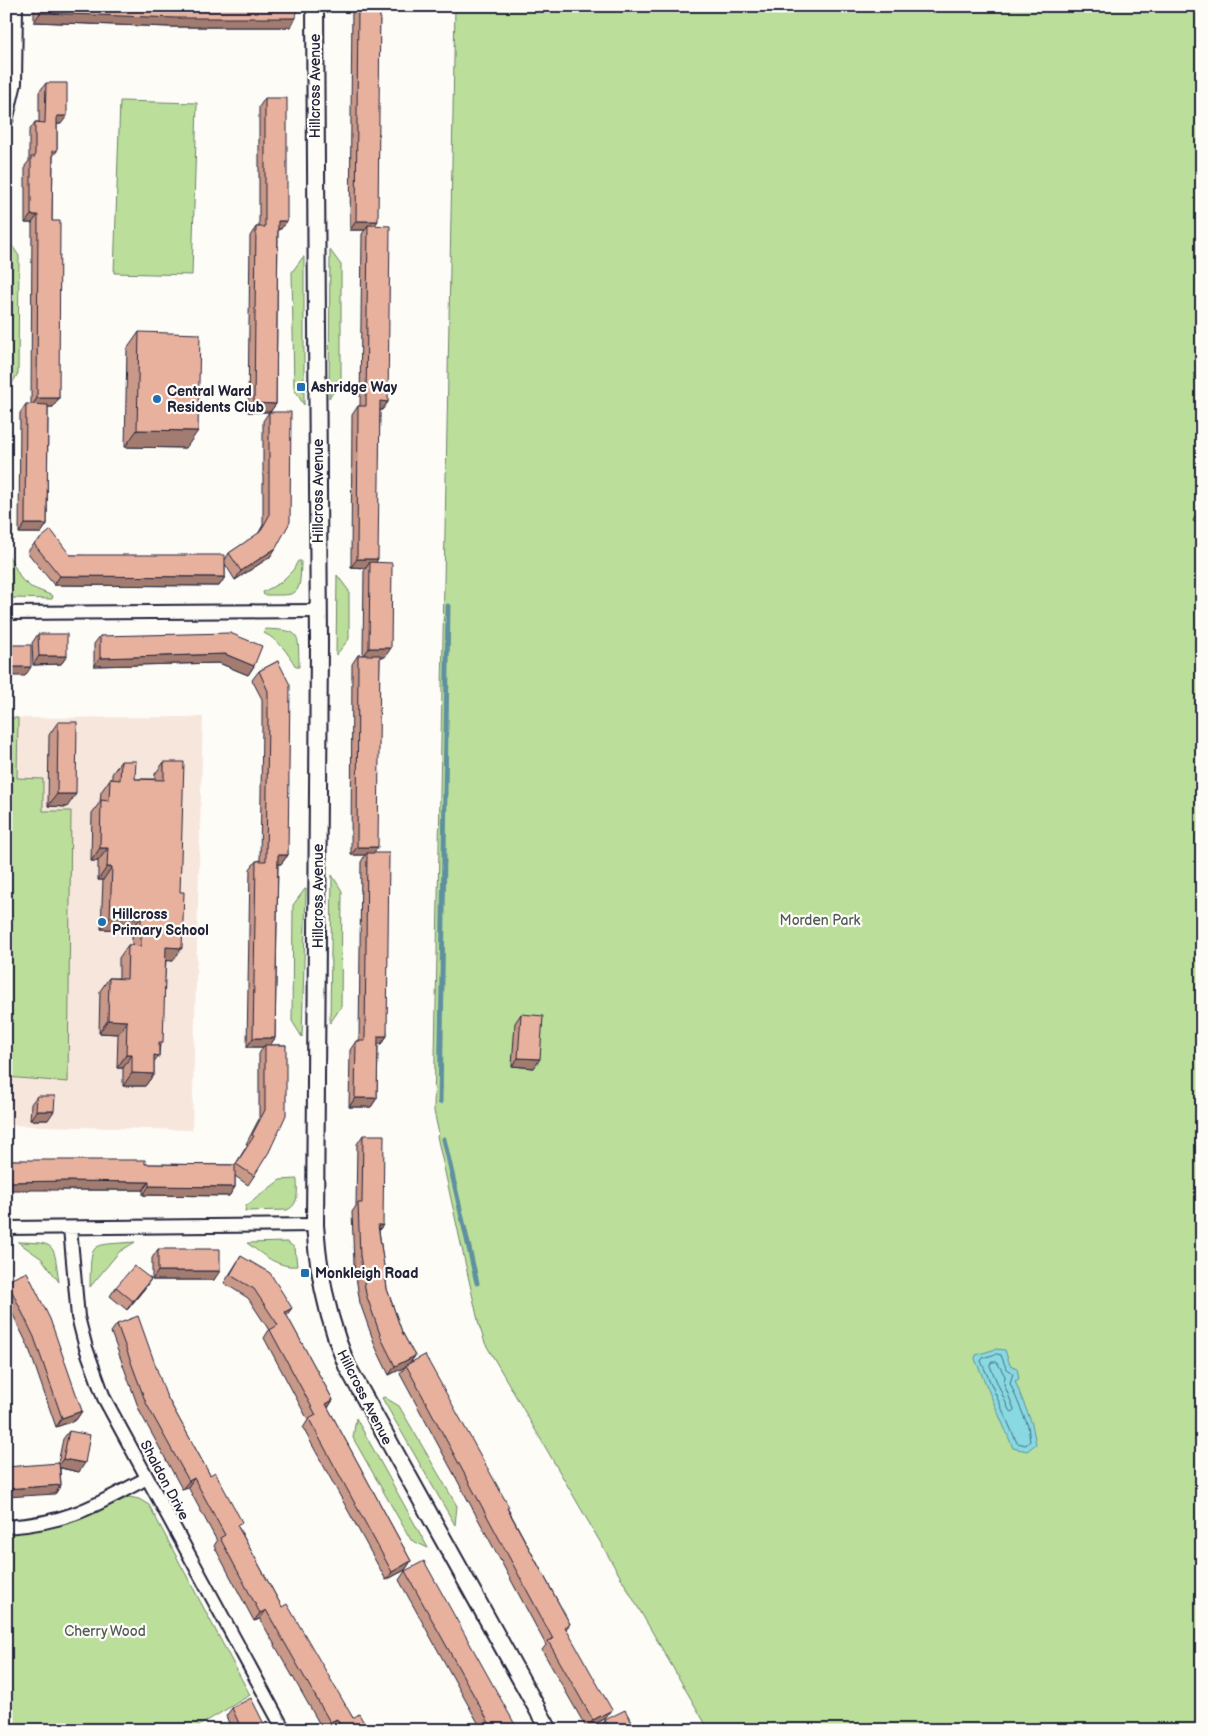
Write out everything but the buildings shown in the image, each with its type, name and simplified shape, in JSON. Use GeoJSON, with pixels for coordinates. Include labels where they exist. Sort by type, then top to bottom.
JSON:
{"type":"FeatureCollection","features":[{"type":"Feature","properties":{"kind":"street"},"geometry":{"type":"LineString","coordinates":[[6,121],[15,83],[16,6]]}},
{"type":"Feature","properties":{"kind":"street","name":"Hillcross Avenue"},"geometry":{"type":"LineString","coordinates":[[315,6],[319,611],[315,1225],[319,1273],[326,1307],[347,1366],[549,1730]]}},
{"type":"Feature","properties":{"kind":"street"},"geometry":{"type":"LineString","coordinates":[[6,613],[319,611]]}},
{"type":"Feature","properties":{"kind":"street"},"geometry":{"type":"LineString","coordinates":[[6,1228],[315,1225]]}},
{"type":"Feature","properties":{"kind":"street","name":"Shaldon Drive"},"geometry":{"type":"LineString","coordinates":[[70,1228],[74,1287],[86,1348],[104,1398],[284,1730]]}},
{"type":"Feature","properties":{"kind":"street"},"geometry":{"type":"LineString","coordinates":[[6,1527],[38,1525],[68,1517],[97,1506],[147,1478]]}},
{"type":"Feature","properties":{"kind":"shaded area","name":"Hillcross Primary School"},"geometry":{"type":"Polygon","coordinates":[[[203,717],[192,1130],[6,1125],[6,718],[203,717]]]}},
{"type":"Feature","properties":{"kind":"green space","name":"Morden Park"},"geometry":{"type":"Polygon","coordinates":[[[455,6],[1202,6],[1202,1730],[709,1730],[485,1343],[479,1325],[437,1136],[439,1134],[434,1111],[455,6]]]}},
{"type":"Feature","properties":{"kind":"green space"},"geometry":{"type":"Polygon","coordinates":[[[120,101],[197,103],[192,275],[114,273],[120,101]]]}},
{"type":"Feature","properties":{"kind":"green space"},"geometry":{"type":"Polygon","coordinates":[[[7,238],[19,256],[18,373],[6,395],[7,238]]]}},
{"type":"Feature","properties":{"kind":"green space"},"geometry":{"type":"Polygon","coordinates":[[[330,250],[341,265],[341,382],[329,398],[330,250]]]}},
{"type":"Feature","properties":{"kind":"green space"},"geometry":{"type":"Polygon","coordinates":[[[303,257],[304,405],[294,389],[292,272],[303,257]]]}},
{"type":"Feature","properties":{"kind":"green space"},"geometry":{"type":"Polygon","coordinates":[[[6,551],[22,580],[31,587],[53,596],[52,599],[13,598],[8,594],[6,551]]]}},
{"type":"Feature","properties":{"kind":"green space"},"geometry":{"type":"Polygon","coordinates":[[[298,561],[301,561],[301,573],[300,582],[295,592],[284,595],[264,595],[263,592],[280,583],[293,570],[298,561]]]}},
{"type":"Feature","properties":{"kind":"green space"},"geometry":{"type":"Polygon","coordinates":[[[337,575],[349,591],[349,639],[336,655],[337,575]]]}},
{"type":"Feature","properties":{"kind":"green space"},"geometry":{"type":"Polygon","coordinates":[[[265,629],[292,632],[296,635],[298,640],[299,667],[296,667],[279,643],[264,633],[265,629]]]}},
{"type":"Feature","properties":{"kind":"green space"},"geometry":{"type":"Polygon","coordinates":[[[6,718],[18,718],[17,778],[43,779],[43,811],[71,811],[68,1082],[6,1077],[6,718]]]}},
{"type":"Feature","properties":{"kind":"green space"},"geometry":{"type":"Polygon","coordinates":[[[332,875],[342,891],[341,1007],[330,1023],[332,875]]]}},
{"type":"Feature","properties":{"kind":"green space"},"geometry":{"type":"Polygon","coordinates":[[[305,889],[302,1037],[292,1021],[293,905],[305,889]]]}},
{"type":"Feature","properties":{"kind":"green space"},"geometry":{"type":"Polygon","coordinates":[[[297,1179],[296,1201],[287,1210],[245,1211],[246,1206],[280,1180],[297,1179]]]}},
{"type":"Feature","properties":{"kind":"green space"},"geometry":{"type":"Polygon","coordinates":[[[18,1242],[40,1243],[51,1248],[56,1259],[59,1282],[42,1259],[18,1242]]]}},
{"type":"Feature","properties":{"kind":"green space"},"geometry":{"type":"Polygon","coordinates":[[[135,1242],[119,1252],[90,1287],[91,1260],[96,1248],[101,1245],[135,1242]]]}},
{"type":"Feature","properties":{"kind":"green space"},"geometry":{"type":"Polygon","coordinates":[[[287,1242],[295,1248],[297,1266],[277,1263],[247,1243],[287,1242]]]}},
{"type":"Feature","properties":{"kind":"green space"},"geometry":{"type":"Polygon","coordinates":[[[384,1397],[399,1406],[457,1506],[455,1525],[382,1398],[384,1397]]]}},
{"type":"Feature","properties":{"kind":"green space"},"geometry":{"type":"Polygon","coordinates":[[[356,1418],[428,1548],[411,1540],[353,1438],[356,1418]]]}},
{"type":"Feature","properties":{"kind":"green space","name":"Cherry Wood"},"geometry":{"type":"Polygon","coordinates":[[[129,1497],[139,1499],[149,1505],[250,1695],[192,1730],[6,1730],[6,1533],[39,1529],[69,1521],[129,1497]]]}},
{"type":"Feature","properties":{"kind":"water"},"geometry":{"type":"Polygon","coordinates":[[[996,1349],[1005,1350],[1010,1365],[1017,1368],[1019,1379],[1015,1381],[1032,1424],[1036,1444],[1027,1451],[1013,1448],[975,1359],[976,1355],[996,1349]]]}},
{"type":"Feature","properties":{"kind":"waterway"},"geometry":{"type":"LineString","coordinates":[[440,1102],[448,606]]}},
{"type":"Feature","properties":{"kind":"waterway"},"geometry":{"type":"LineString","coordinates":[[444,1139],[477,1283]]}},
{"type":"Feature","properties":{"kind":"place","name":"Ashridge Way"},"geometry":{"type":"Point","coordinates":[301,387]}},
{"type":"Feature","properties":{"kind":"place","name":"Central Ward Residents Club"},"geometry":{"type":"Point","coordinates":[157,399]}},
{"type":"Feature","properties":{"kind":"place","name":"Hillcross Primary School"},"geometry":{"type":"Point","coordinates":[102,922]}},
{"type":"Feature","properties":{"kind":"place","name":"Monkleigh Road"},"geometry":{"type":"Point","coordinates":[305,1273]}}]}
